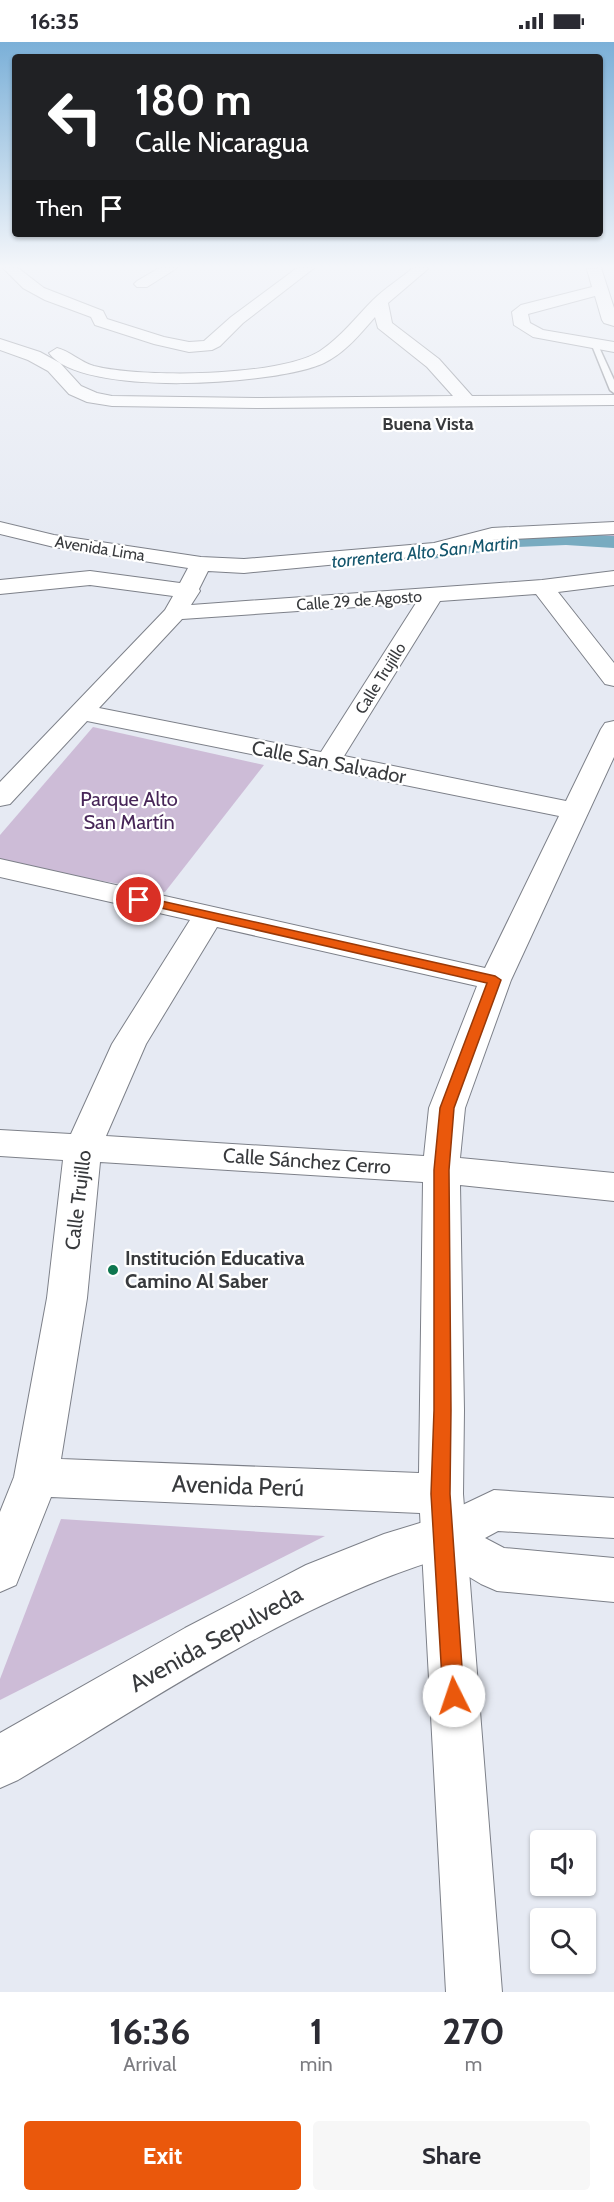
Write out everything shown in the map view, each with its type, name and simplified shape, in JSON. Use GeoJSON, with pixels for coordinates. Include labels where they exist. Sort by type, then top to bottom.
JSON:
{"type":"FeatureCollection","features":[{"type":"Feature","properties":{"kind":"street"},"geometry":{"type":"LineString","coordinates":[[39,359],[54,367],[75,390],[93,398],[112,401],[261,403],[614,400]]}},
{"type":"Feature","properties":{"kind":"street"},"geometry":{"type":"LineString","coordinates":[[65,359],[91,370],[149,377],[237,374],[286,369],[318,359]]}},
{"type":"Feature","properties":{"kind":"street"},"geometry":{"type":"LineString","coordinates":[[428,359],[467,401]]}},
{"type":"Feature","properties":{"kind":"street","name":"Avenida Lima"},"geometry":{"type":"LineString","coordinates":[[0,528],[54,541],[201,564],[244,566],[434,549],[492,534],[614,528]]}},
{"type":"Feature","properties":{"kind":"street"},"geometry":{"type":"LineString","coordinates":[[0,798],[175,613],[189,591],[201,564]]}},
{"type":"Feature","properties":{"kind":"street"},"geometry":{"type":"LineString","coordinates":[[0,587],[90,578],[189,591]]}},
{"type":"Feature","properties":{"kind":"street","name":"Calle 29 de Agosto"},"geometry":{"type":"LineString","coordinates":[[175,613],[432,595],[614,578]]}},
{"type":"Feature","properties":{"kind":"street"},"geometry":{"type":"LineString","coordinates":[[0,610],[28,584]]}},
{"type":"Feature","properties":{"kind":"street"},"geometry":{"type":"LineString","coordinates":[[542,586],[614,679]]}},
{"type":"Feature","properties":{"kind":"street","name":"Calle Trujillo"},"geometry":{"type":"LineString","coordinates":[[328,761],[432,595]]}},
{"type":"Feature","properties":{"kind":"street","name":"Calle San Salvador"},"geometry":{"type":"LineString","coordinates":[[82,712],[576,811]]}},
{"type":"Feature","properties":{"kind":"street"},"geometry":{"type":"LineString","coordinates":[[474,1992],[442,1515],[441,1170],[447,1108],[495,980],[614,729]]}},
{"type":"Feature","properties":{"kind":"street"},"geometry":{"type":"LineString","coordinates":[[0,868],[495,980]]}},
{"type":"Feature","properties":{"kind":"street","name":"Calle Trujillo"},"geometry":{"type":"LineString","coordinates":[[36,1478],[66,1298],[83,1147],[129,1044],[209,915]]}},
{"type":"Feature","properties":{"kind":"street","name":"Calle Sánchez Cerro"},"geometry":{"type":"LineString","coordinates":[[0,1143],[441,1170],[614,1187]]}},
{"type":"Feature","properties":{"kind":"street"},"geometry":{"type":"LineString","coordinates":[[0,1570],[36,1478]]}},
{"type":"Feature","properties":{"kind":"street","name":"Avenida Perú"},"geometry":{"type":"LineString","coordinates":[[36,1478],[442,1515],[497,1569],[614,1581]]}},
{"type":"Feature","properties":{"kind":"street"},"geometry":{"type":"LineString","coordinates":[[442,1515],[494,1510],[614,1518]]}},
{"type":"Feature","properties":{"kind":"street","name":"Avenida Sepulveda"},"geometry":{"type":"LineString","coordinates":[[0,1762],[202,1644],[323,1580],[384,1555],[442,1515]]}},
{"type":"Feature","properties":{"kind":"lane"},"geometry":{"type":"LineString","coordinates":[[600,359],[614,390]]}},
{"type":"Feature","properties":{"kind":"green space"},"geometry":{"type":"Polygon","coordinates":[[[614,535],[614,546],[531,536],[614,535]]]}},
{"type":"Feature","properties":{"kind":"green space","name":"Parque Alto San Martín"},"geometry":{"type":"Polygon","coordinates":[[[93,727],[264,765],[165,892],[0,863],[0,835],[93,727]]]}},
{"type":"Feature","properties":{"kind":"green space"},"geometry":{"type":"Polygon","coordinates":[[[61,1519],[325,1536],[0,1700],[0,1679],[61,1519]]]}},
{"type":"Feature","properties":{"kind":"waterway","name":"torrentera Alto San Martin"},"geometry":{"type":"LineString","coordinates":[[417,555],[517,541],[566,539],[614,542]]}},
{"type":"Feature","properties":{"kind":"place","name":"Institución Educativa Camino Al Saber"},"geometry":{"type":"Point","coordinates":[113,1270]}},
{"type":"Feature","properties":{"kind":"district","name":"Buena Vista"},"geometry":{"type":"Point","coordinates":[428,424]}},
{"type":"Feature","properties":{"kind":"route"},"geometry":{"type":"LineString","coordinates":[[139,900],[495,980],[447,1108],[441,1170],[443,1410],[441,1494],[454,1696]]}}]}
